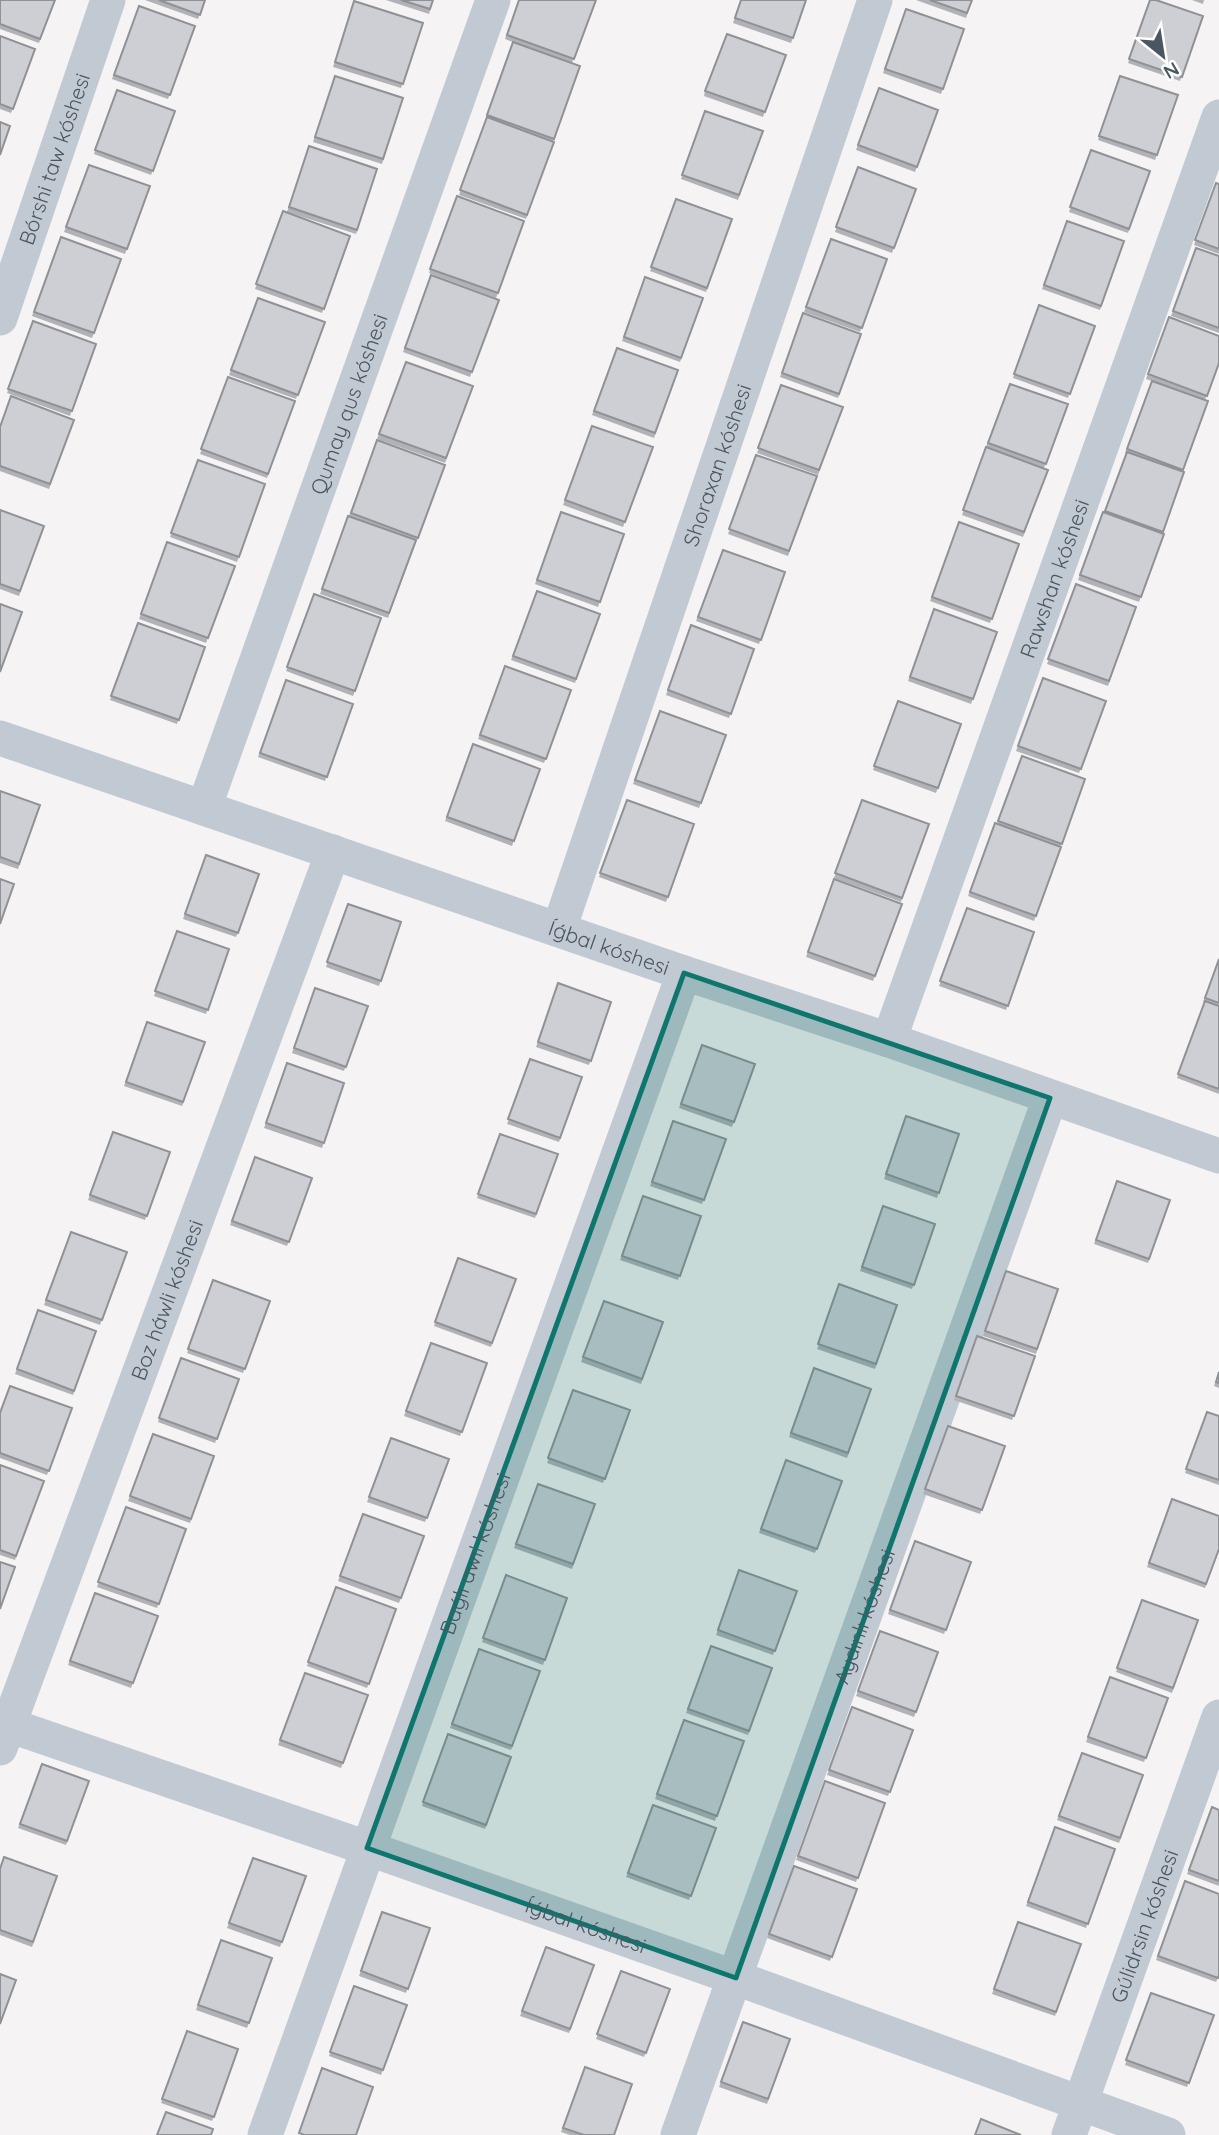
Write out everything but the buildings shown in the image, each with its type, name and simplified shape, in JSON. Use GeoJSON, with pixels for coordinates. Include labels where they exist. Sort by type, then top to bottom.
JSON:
{"type":"FeatureCollection","features":[{"type":"Feature","properties":{"kind":"street","name":"Bórshi taw kóshesi"},"geometry":{"type":"LineString","coordinates":[[0,318],[108,0]]}},
{"type":"Feature","properties":{"kind":"street","name":"Qumay qus kóshesi"},"geometry":{"type":"LineString","coordinates":[[204,808],[493,0]]}},
{"type":"Feature","properties":{"kind":"street","name":"Shoraxan kóshesi"},"geometry":{"type":"LineString","coordinates":[[559,929],[875,0]]}},
{"type":"Feature","properties":{"kind":"street","name":"Rawshan kóshesi"},"geometry":{"type":"LineString","coordinates":[[889,1040],[1219,117]]}},
{"type":"Feature","properties":{"kind":"street","name":"Íǵbal kóshesi"},"geometry":{"type":"LineString","coordinates":[[0,738],[684,973],[889,1040],[1219,1156]]}},
{"type":"Feature","properties":{"kind":"street","name":"Boz háwli kóshesi"},"geometry":{"type":"LineString","coordinates":[[3,1732],[333,852]]}},
{"type":"Feature","properties":{"kind":"street","name":"Baǵlı awıl kóshesi"},"geometry":{"type":"LineString","coordinates":[[265,2135],[684,973]]}},
{"type":"Feature","properties":{"kind":"street","name":"Aydınlı kóshesi"},"geometry":{"type":"LineString","coordinates":[[678,2135],[1051,1098]]}},
{"type":"Feature","properties":{"kind":"street","name":"Gúlidrsin kóshesi"},"geometry":{"type":"LineString","coordinates":[[1074,2119],[1219,1717]]}},
{"type":"Feature","properties":{"kind":"street","name":"Íǵbal kóshesi"},"geometry":{"type":"LineString","coordinates":[[3,1732],[367,1848],[736,1978],[1074,2119],[1168,2135]]}},
{"type":"Feature","properties":{"kind":"highlighted area"},"geometry":{"type":"Polygon","coordinates":[[[684,973],[1050,1098],[736,1978],[367,1848],[684,973]]]}}]}
